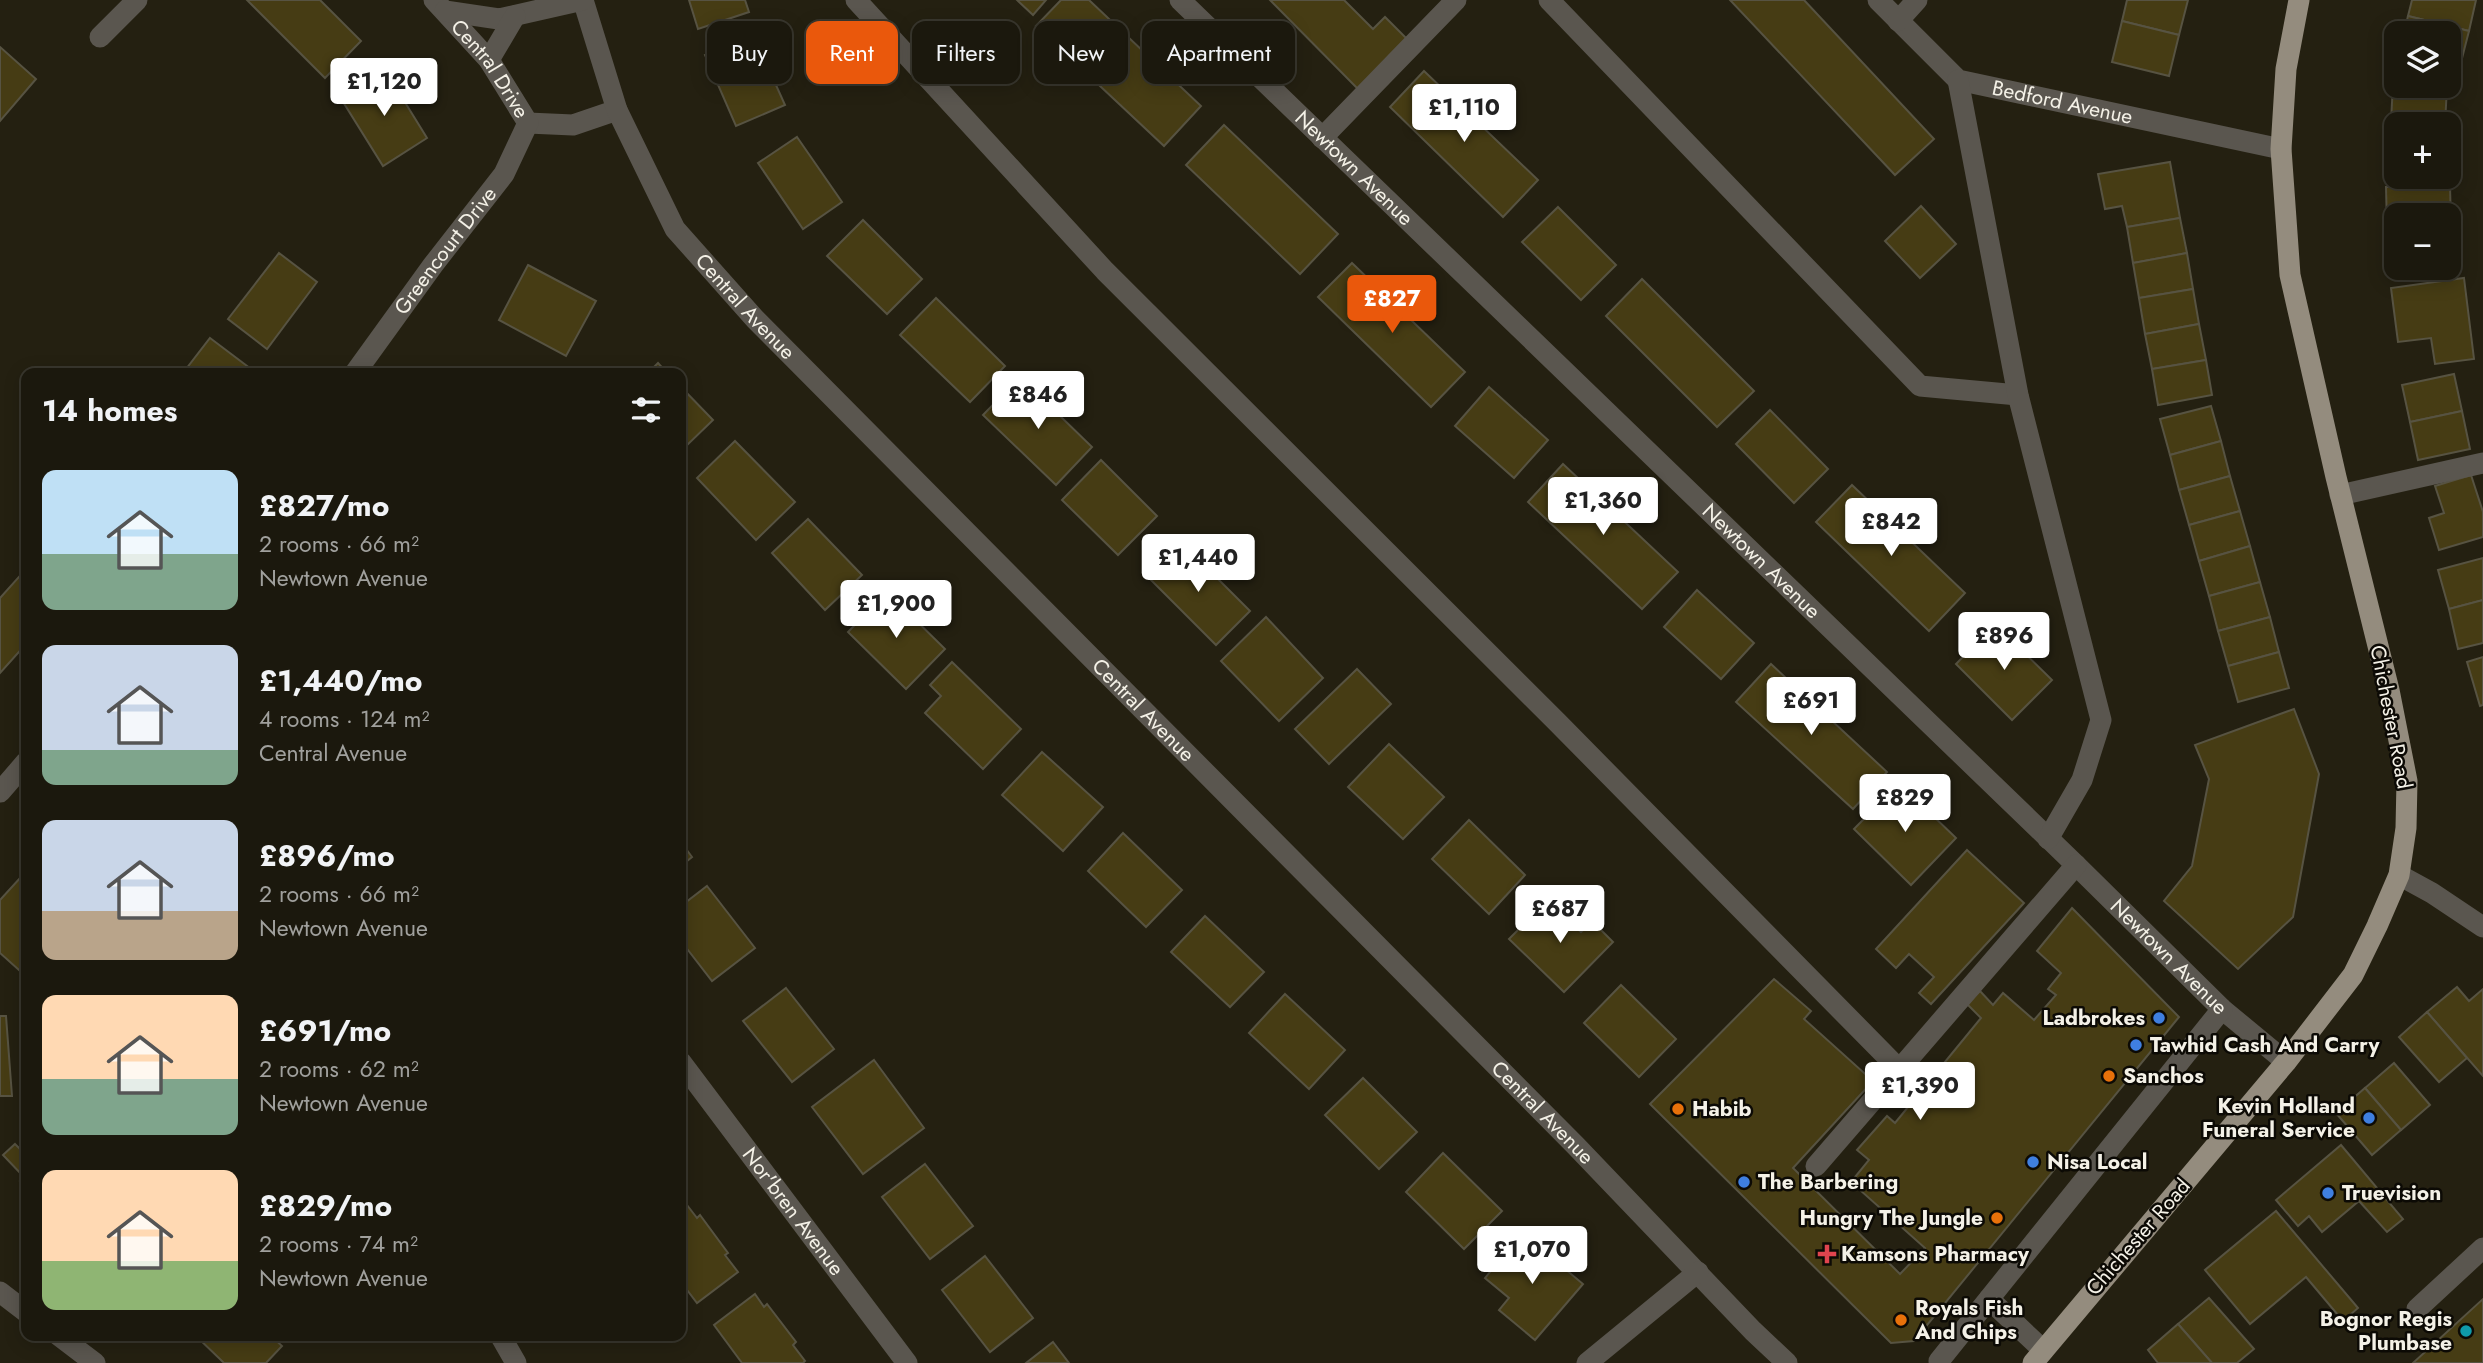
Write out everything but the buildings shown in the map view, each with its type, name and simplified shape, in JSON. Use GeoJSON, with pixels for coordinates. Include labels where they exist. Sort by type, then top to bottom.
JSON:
{"type":"FeatureCollection","features":[{"type":"Feature","properties":{"kind":"main road","name":"Chichester Road"},"geometry":{"type":"LineString","coordinates":[[2038,1357],[2286,1062],[2353,975],[2399,876],[2406,828],[2407,781],[2389,690],[2340,495],[2290,275],[2281,149],[2286,69],[2299,0]]}},
{"type":"Feature","properties":{"kind":"street"},"geometry":{"type":"LineString","coordinates":[[100,37],[137,0]]}},
{"type":"Feature","properties":{"kind":"street","name":"Central Drive"},"geometry":{"type":"LineString","coordinates":[[440,5],[499,19],[583,0]]}},
{"type":"Feature","properties":{"kind":"street","name":"Central Avenue"},"geometry":{"type":"LineString","coordinates":[[583,0],[617,110],[675,229],[755,319],[1576,1146],[1787,1363]]}},
{"type":"Feature","properties":{"kind":"street"},"geometry":{"type":"LineString","coordinates":[[856,0],[1105,271],[1899,1069]]}},
{"type":"Feature","properties":{"kind":"street","name":"Newtown Avenue"},"geometry":{"type":"LineString","coordinates":[[1180,0],[2222,1009],[2286,1062]]}},
{"type":"Feature","properties":{"kind":"street"},"geometry":{"type":"LineString","coordinates":[[1322,138],[1456,0]]}},
{"type":"Feature","properties":{"kind":"street"},"geometry":{"type":"LineString","coordinates":[[1549,0],[1920,387],[2018,395]]}},
{"type":"Feature","properties":{"kind":"street"},"geometry":{"type":"LineString","coordinates":[[1878,0],[1958,80],[2018,395],[2101,720],[2082,780],[2048,839]]}},
{"type":"Feature","properties":{"kind":"street"},"geometry":{"type":"LineString","coordinates":[[1898,21],[1917,0]]}},
{"type":"Feature","properties":{"kind":"street","name":"Central Drive"},"geometry":{"type":"LineString","coordinates":[[440,5],[489,60],[528,124],[573,125],[617,110]]}},
{"type":"Feature","properties":{"kind":"street"},"geometry":{"type":"LineString","coordinates":[[489,60],[515,16]]}},
{"type":"Feature","properties":{"kind":"street","name":"Bedford Avenue"},"geometry":{"type":"LineString","coordinates":[[1958,80],[2281,149]]}},
{"type":"Feature","properties":{"kind":"street","name":"Greencourt Drive"},"geometry":{"type":"LineString","coordinates":[[359,368],[433,265],[504,174],[528,124]]}},
{"type":"Feature","properties":{"kind":"street"},"geometry":{"type":"LineString","coordinates":[[2340,495],[2483,463]]}},
{"type":"Feature","properties":{"kind":"street"},"geometry":{"type":"LineString","coordinates":[[0,792],[21,768]]}},
{"type":"Feature","properties":{"kind":"street"},"geometry":{"type":"LineString","coordinates":[[1816,1166],[2076,865]]}},
{"type":"Feature","properties":{"kind":"street"},"geometry":{"type":"LineString","coordinates":[[2399,876],[2432,893],[2483,927]]}},
{"type":"Feature","properties":{"kind":"street"},"geometry":{"type":"LineString","coordinates":[[1939,1361],[2222,1009]]}},
{"type":"Feature","properties":{"kind":"street","name":"Nor'bren Avenue"},"geometry":{"type":"LineString","coordinates":[[686,1069],[907,1363]]}},
{"type":"Feature","properties":{"kind":"street"},"geometry":{"type":"LineString","coordinates":[[2417,1309],[2483,1248]]}},
{"type":"Feature","properties":{"kind":"street"},"geometry":{"type":"LineString","coordinates":[[1587,1363],[1698,1272]]}},
{"type":"Feature","properties":{"kind":"street"},"geometry":{"type":"LineString","coordinates":[[0,1292],[21,1307]]}},
{"type":"Feature","properties":{"kind":"street"},"geometry":{"type":"LineString","coordinates":[[1990,1299],[2038,1357]]}},
{"type":"Feature","properties":{"kind":"street"},"geometry":{"type":"LineString","coordinates":[[66,1341],[95,1363]]}},
{"type":"Feature","properties":{"kind":"street"},"geometry":{"type":"LineString","coordinates":[[503,1341],[516,1363]]}},
{"type":"Feature","properties":{"kind":"place","name":"Ladbrokes"},"geometry":{"type":"Point","coordinates":[2159,1018]}},
{"type":"Feature","properties":{"kind":"place","name":"Tawhid Cash And Carry"},"geometry":{"type":"Point","coordinates":[2136,1045]}},
{"type":"Feature","properties":{"kind":"place","name":"Sanchos"},"geometry":{"type":"Point","coordinates":[2109,1076]}},
{"type":"Feature","properties":{"kind":"place","name":"Habib"},"geometry":{"type":"Point","coordinates":[1678,1109]}},
{"type":"Feature","properties":{"kind":"place","name":"Kevin Holland Funeral Service"},"geometry":{"type":"Point","coordinates":[2369,1118]}},
{"type":"Feature","properties":{"kind":"place","name":"Nisa Local"},"geometry":{"type":"Point","coordinates":[2033,1162]}},
{"type":"Feature","properties":{"kind":"place","name":"The Barbering"},"geometry":{"type":"Point","coordinates":[1744,1182]}},
{"type":"Feature","properties":{"kind":"place","name":"Truevision"},"geometry":{"type":"Point","coordinates":[2328,1193]}},
{"type":"Feature","properties":{"kind":"place","name":"Hungry The Jungle"},"geometry":{"type":"Point","coordinates":[1997,1218]}},
{"type":"Feature","properties":{"kind":"place","name":"Kamsons Pharmacy"},"geometry":{"type":"Point","coordinates":[1827,1254]}},
{"type":"Feature","properties":{"kind":"place","name":"Royals Fish And Chips"},"geometry":{"type":"Point","coordinates":[1901,1320]}},
{"type":"Feature","properties":{"kind":"place","name":"Bognor Regis Plumbase"},"geometry":{"type":"Point","coordinates":[2466,1331]}}]}
